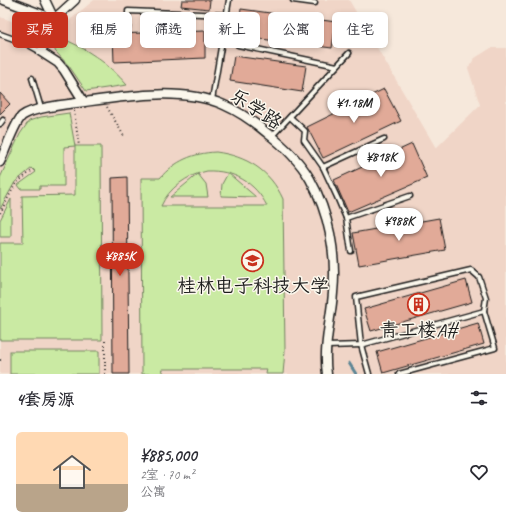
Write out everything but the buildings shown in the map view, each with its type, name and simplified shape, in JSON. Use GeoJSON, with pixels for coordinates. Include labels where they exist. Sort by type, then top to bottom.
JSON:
{"type":"FeatureCollection","features":[{"type":"Feature","properties":{"kind":"street"},"geometry":{"type":"LineString","coordinates":[[4,0],[34,12]]}},
{"type":"Feature","properties":{"kind":"street"},"geometry":{"type":"LineString","coordinates":[[45,0],[50,12]]}},
{"type":"Feature","properties":{"kind":"street"},"geometry":{"type":"LineString","coordinates":[[62,12],[74,1]]}},
{"type":"Feature","properties":{"kind":"street"},"geometry":{"type":"LineString","coordinates":[[43,48],[41,52],[58,63],[84,102]]}},
{"type":"Feature","properties":{"kind":"street","name":"乐学路"},"geometry":{"type":"LineString","coordinates":[[0,162],[14,129],[22,116],[41,108],[103,99],[171,95],[212,100],[243,115],[272,136],[286,148],[299,163],[310,178],[325,212],[330,230],[335,268],[327,346],[327,374]]}},
{"type":"Feature","properties":{"kind":"lane"},"geometry":{"type":"LineString","coordinates":[[227,12],[229,0]]}},
{"type":"Feature","properties":{"kind":"lane"},"geometry":{"type":"LineString","coordinates":[[292,0],[316,3]]}},
{"type":"Feature","properties":{"kind":"lane"},"geometry":{"type":"LineString","coordinates":[[128,12],[204,14]]}},
{"type":"Feature","properties":{"kind":"lane"},"geometry":{"type":"LineString","coordinates":[[0,34],[25,43],[41,52]]}},
{"type":"Feature","properties":{"kind":"lane"},"geometry":{"type":"LineString","coordinates":[[212,100],[221,48]]}},
{"type":"Feature","properties":{"kind":"lane"},"geometry":{"type":"LineString","coordinates":[[252,48],[337,66]]}},
{"type":"Feature","properties":{"kind":"lane"},"geometry":{"type":"LineString","coordinates":[[272,136],[349,53]]}},
{"type":"Feature","properties":{"kind":"lane"},"geometry":{"type":"LineString","coordinates":[[32,78],[41,108]]}},
{"type":"Feature","properties":{"kind":"lane"},"geometry":{"type":"LineString","coordinates":[[290,117],[304,131],[304,140],[323,167],[338,197],[346,218],[351,251]]}},
{"type":"Feature","properties":{"kind":"lane"},"geometry":{"type":"LineString","coordinates":[[0,124],[3,120]]}},
{"type":"Feature","properties":{"kind":"lane"},"geometry":{"type":"LineString","coordinates":[[323,167],[384,139]]}},
{"type":"Feature","properties":{"kind":"lane"},"geometry":{"type":"LineString","coordinates":[[346,218],[410,196]]}},
{"type":"Feature","properties":{"kind":"lane"},"geometry":{"type":"LineString","coordinates":[[369,374],[361,345],[356,297],[471,270],[479,277],[486,298],[484,310],[494,348],[399,374]]}},
{"type":"Feature","properties":{"kind":"lane"},"geometry":{"type":"LineString","coordinates":[[327,346],[361,345],[484,310]]}},
{"type":"Feature","properties":{"kind":"path"},"geometry":{"type":"LineString","coordinates":[[103,99],[125,138]]}},
{"type":"Feature","properties":{"kind":"path"},"geometry":{"type":"LineString","coordinates":[[73,104],[79,146]]}},
{"type":"Feature","properties":{"kind":"path"},"geometry":{"type":"LineString","coordinates":[[0,213],[16,183],[33,170]]}},
{"type":"Feature","properties":{"kind":"path"},"geometry":{"type":"LineString","coordinates":[[105,341],[105,374]]}},
{"type":"Feature","properties":{"kind":"shaded area","name":"桂林电子科技大学"},"geometry":{"type":"Polygon","coordinates":[[[94,0],[349,0],[356,12],[332,12],[332,48],[377,48],[436,148],[480,105],[468,68],[475,58],[491,48],[506,48],[506,374],[0,374],[0,17],[12,21],[12,48],[68,48],[68,22],[76,15],[76,48],[132,48],[132,12],[80,12],[94,0]]]}},
{"type":"Feature","properties":{"kind":"green space"},"geometry":{"type":"Polygon","coordinates":[[[68,41],[76,45],[76,48],[82,48],[96,56],[127,85],[86,91],[69,66],[55,51],[56,48],[68,48],[68,41]]]}},
{"type":"Feature","properties":{"kind":"green space"},"geometry":{"type":"Polygon","coordinates":[[[69,113],[75,146],[64,147],[64,186],[40,186],[40,189],[21,189],[18,185],[36,172],[32,168],[15,182],[0,209],[0,178],[20,134],[29,121],[41,117],[69,113]]]}},
{"type":"Feature","properties":{"kind":"green space"},"geometry":{"type":"Polygon","coordinates":[[[75,146],[101,146],[102,340],[0,340],[0,243],[23,243],[22,196],[75,195],[75,146]]]}},
{"type":"Feature","properties":{"kind":"green space"},"geometry":{"type":"Polygon","coordinates":[[[216,152],[227,154],[256,166],[271,180],[283,199],[285,351],[283,374],[266,374],[267,369],[162,369],[164,374],[142,374],[141,178],[160,178],[172,167],[185,159],[216,152]],[[207,171],[186,179],[174,188],[164,199],[161,206],[267,206],[250,184],[234,175],[217,171],[207,171]]]}},
{"type":"Feature","properties":{"kind":"green space"},"geometry":{"type":"Polygon","coordinates":[[[228,173],[256,197],[221,196],[222,184],[228,173]]]}},
{"type":"Feature","properties":{"kind":"green space"},"geometry":{"type":"Polygon","coordinates":[[[198,174],[206,184],[208,197],[170,197],[198,174]]]}},
{"type":"Feature","properties":{"kind":"green space"},"geometry":{"type":"Polygon","coordinates":[[[11,199],[11,237],[0,237],[0,220],[11,199]]]}},
{"type":"Feature","properties":{"kind":"green space"},"geometry":{"type":"Polygon","coordinates":[[[10,351],[99,351],[99,374],[10,374],[10,351]]]}},
{"type":"Feature","properties":{"kind":"waterway"},"geometry":{"type":"LineString","coordinates":[[349,363],[356,374]]}},
{"type":"Feature","properties":{"kind":"place","name":"桂林电子科技大学"},"geometry":{"type":"Point","coordinates":[253,261]}},
{"type":"Feature","properties":{"kind":"place","name":"青工楼A#"},"geometry":{"type":"Point","coordinates":[418,305]}}]}
